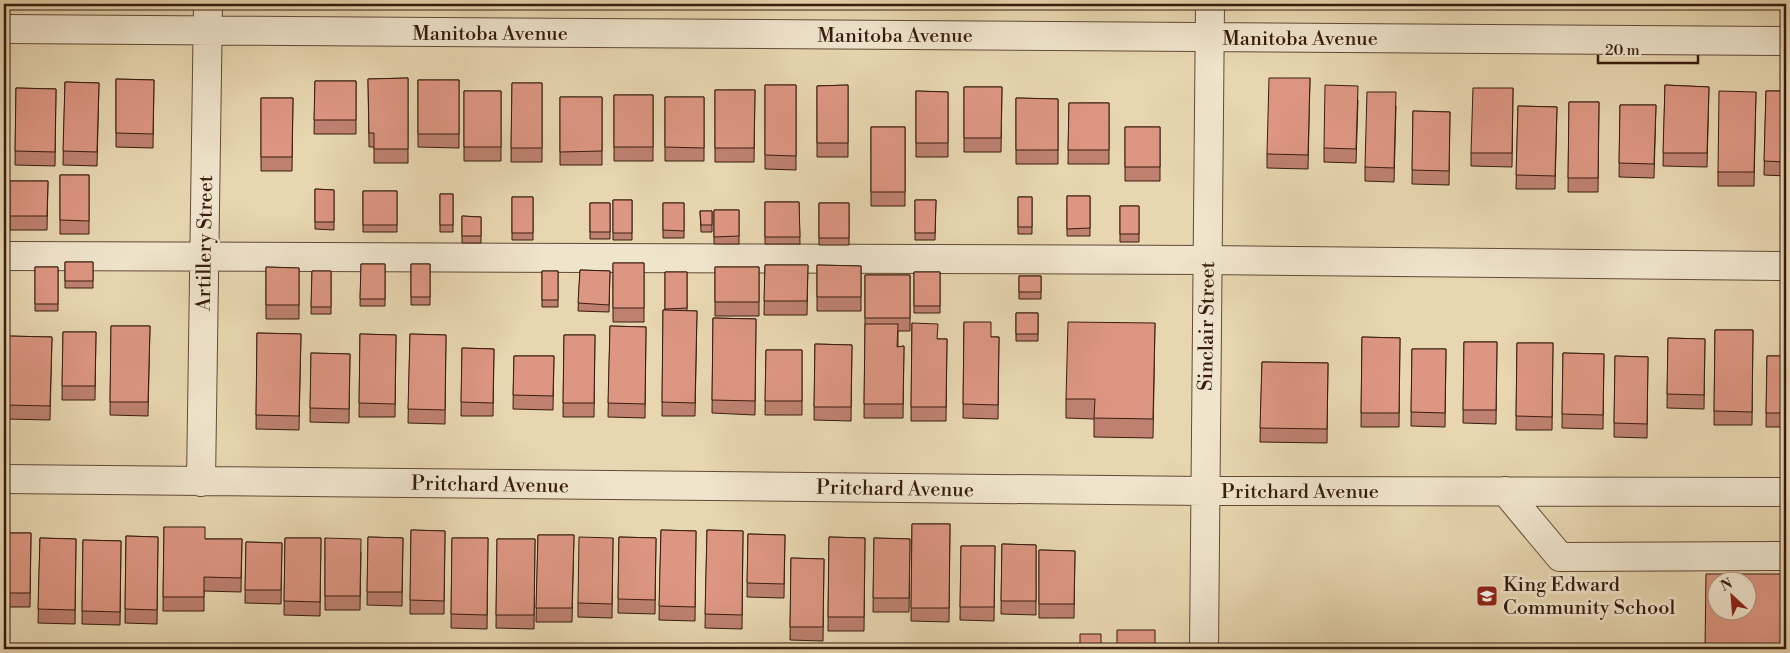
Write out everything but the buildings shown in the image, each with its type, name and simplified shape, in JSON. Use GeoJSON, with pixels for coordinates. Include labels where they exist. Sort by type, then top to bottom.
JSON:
{"type":"FeatureCollection","features":[{"type":"Feature","properties":{"kind":"street","name":"Artillery Street"},"geometry":{"type":"LineString","coordinates":[[201,482],[208,4]]}},
{"type":"Feature","properties":{"kind":"street","name":"Sinclair Street"},"geometry":{"type":"LineString","coordinates":[[1204,649],[1210,4]]}},
{"type":"Feature","properties":{"kind":"street","name":"Manitoba Avenue"},"geometry":{"type":"LineString","coordinates":[[4,30],[1786,41]]}},
{"type":"Feature","properties":{"kind":"street"},"geometry":{"type":"LineString","coordinates":[[4,256],[1207,260],[1786,266]]}},
{"type":"Feature","properties":{"kind":"street","name":"Pritchard Avenue"},"geometry":{"type":"LineString","coordinates":[[4,479],[1204,491],[1786,492]]}},
{"type":"Feature","properties":{"kind":"street"},"geometry":{"type":"LineString","coordinates":[[1505,492],[1560,557],[1786,556]]}},
{"type":"Feature","properties":{"kind":"place","name":"King Edward Community School"},"geometry":{"type":"Point","coordinates":[1487,596]}}]}
